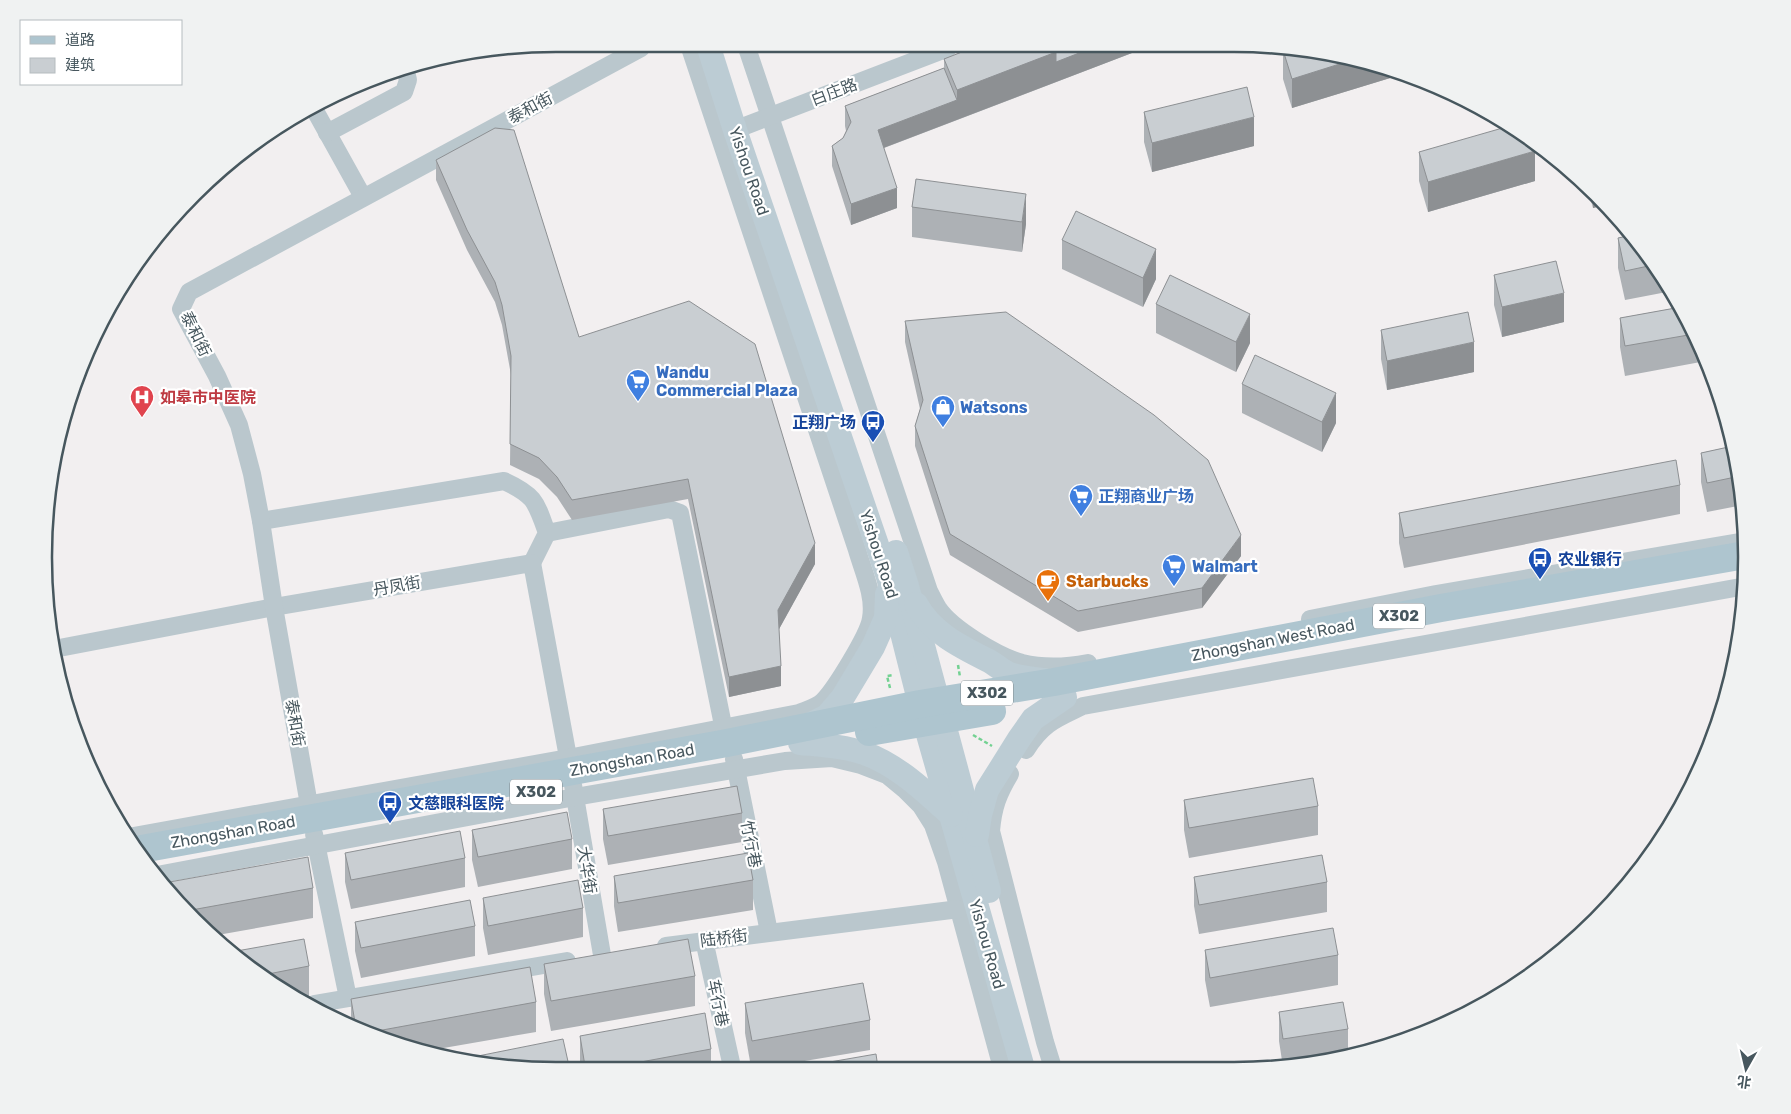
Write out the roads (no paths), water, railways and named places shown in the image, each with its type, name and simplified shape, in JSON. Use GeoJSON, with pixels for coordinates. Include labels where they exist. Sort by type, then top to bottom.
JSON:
{"type":"FeatureCollection","features":[{"type":"Feature","properties":{"kind":"main road","name":"Yishou Road"},"geometry":{"type":"LineString","coordinates":[[711,52],[744,127],[898,582],[931,712],[951,816],[1021,1062]]}},
{"type":"Feature","properties":{"kind":"main road","name":"Yishou Road"},"geometry":{"type":"LineString","coordinates":[[727,52],[744,127]]}},
{"type":"Feature","properties":{"kind":"main road","name":"Zhongshan West Road"},"geometry":{"type":"LineString","coordinates":[[1059,689],[1441,608],[1738,556]]}},
{"type":"Feature","properties":{"kind":"main road","name":"Zhongshan West Road"},"geometry":{"type":"LineString","coordinates":[[931,712],[1738,573]]}},
{"type":"Feature","properties":{"kind":"main road"},"geometry":{"type":"LineString","coordinates":[[898,582],[922,615],[942,634],[968,651],[1012,675],[1059,689],[1033,719],[988,790],[980,815],[976,841]]}},
{"type":"Feature","properties":{"kind":"main road"},"geometry":{"type":"LineString","coordinates":[[802,735],[827,716],[843,697],[873,647],[886,618],[898,582]]}},
{"type":"Feature","properties":{"kind":"main road","name":"Yishou Road"},"geometry":{"type":"LineString","coordinates":[[931,712],[976,841],[1023,1024],[1035,1062]]}},
{"type":"Feature","properties":{"kind":"main road","name":"Zhongshan Road"},"geometry":{"type":"LineString","coordinates":[[146,849],[313,824],[931,712]]}},
{"type":"Feature","properties":{"kind":"main road"},"geometry":{"type":"LineString","coordinates":[[802,735],[836,747],[864,753],[891,766],[920,788],[951,816]]}},
{"type":"Feature","properties":{"kind":"main road","name":"Zhongshan Road"},"geometry":{"type":"LineString","coordinates":[[155,861],[313,824]]}},
{"type":"Feature","properties":{"kind":"street","name":"泰和街"},"geometry":{"type":"LineString","coordinates":[[348,998],[313,824],[274,608],[262,522],[239,425],[217,376],[181,309],[189,292],[634,52]]}},
{"type":"Feature","properties":{"kind":"street"},"geometry":{"type":"LineString","coordinates":[[693,52],[744,127],[929,591],[938,609],[950,622],[977,641],[1022,663],[1046,666],[1075,666],[1436,594],[1738,542]]}},
{"type":"Feature","properties":{"kind":"street"},"geometry":{"type":"LineString","coordinates":[[730,749],[822,702],[837,683],[864,638],[871,618],[870,594],[744,127],[747,52]]}},
{"type":"Feature","properties":{"kind":"street","name":"白庄路"},"geometry":{"type":"LineString","coordinates":[[744,127],[938,52]]}},
{"type":"Feature","properties":{"kind":"street"},"geometry":{"type":"LineString","coordinates":[[327,132],[404,92],[408,80],[407,76]]}},
{"type":"Feature","properties":{"kind":"street"},"geometry":{"type":"LineString","coordinates":[[317,114],[363,197]]}},
{"type":"Feature","properties":{"kind":"street"},"geometry":{"type":"LineString","coordinates":[[262,522],[504,481],[521,489],[537,505],[546,533],[532,563],[572,778]]}},
{"type":"Feature","properties":{"kind":"street","name":"竹行巷"},"geometry":{"type":"LineString","coordinates":[[546,533],[669,508],[680,513],[769,932]]}},
{"type":"Feature","properties":{"kind":"street","name":"丹凤街"},"geometry":{"type":"LineString","coordinates":[[61,648],[532,563]]}},
{"type":"Feature","properties":{"kind":"street"},"geometry":{"type":"LineString","coordinates":[[1051,1062],[991,831],[993,809],[1000,790],[1036,734],[1053,721],[1083,706],[1737,588]]}},
{"type":"Feature","properties":{"kind":"street"},"geometry":{"type":"LineString","coordinates":[[730,749],[785,761],[832,758],[861,765],[887,775],[921,806],[933,825],[946,862],[1000,1062]]}},
{"type":"Feature","properties":{"kind":"street","name":"大华街"},"geometry":{"type":"LineString","coordinates":[[572,778],[602,955]]}},
{"type":"Feature","properties":{"kind":"street"},"geometry":{"type":"LineString","coordinates":[[138,836],[313,824]]}},
{"type":"Feature","properties":{"kind":"street"},"geometry":{"type":"LineString","coordinates":[[163,872],[313,824]]}},
{"type":"Feature","properties":{"kind":"street","name":"陆桥街"},"geometry":{"type":"LineString","coordinates":[[648,948],[958,909]]}},
{"type":"Feature","properties":{"kind":"street","name":"车行巷"},"geometry":{"type":"LineString","coordinates":[[704,940],[731,1062]]}},
{"type":"Feature","properties":{"kind":"street"},"geometry":{"type":"LineString","coordinates":[[322,1003],[620,952]]}},
{"type":"Feature","properties":{"kind":"place","name":"Wandu Commercial Plaza"},"geometry":{"type":"Point","coordinates":[638,402]}},
{"type":"Feature","properties":{"kind":"place","name":"如皋市中医院"},"geometry":{"type":"Point","coordinates":[142,418]}},
{"type":"Feature","properties":{"kind":"place","name":"Watsons"},"geometry":{"type":"Point","coordinates":[943,428]}},
{"type":"Feature","properties":{"kind":"place","name":"正翔广场"},"geometry":{"type":"Point","coordinates":[873,443]}},
{"type":"Feature","properties":{"kind":"place","name":"正翔商业广场"},"geometry":{"type":"Point","coordinates":[1081,517]}},
{"type":"Feature","properties":{"kind":"place","name":"农业银行"},"geometry":{"type":"Point","coordinates":[1540,580]}},
{"type":"Feature","properties":{"kind":"place","name":"Walmart"},"geometry":{"type":"Point","coordinates":[1174,587]}},
{"type":"Feature","properties":{"kind":"place","name":"Starbucks"},"geometry":{"type":"Point","coordinates":[1048,602]}},
{"type":"Feature","properties":{"kind":"place","name":"文慈眼科医院"},"geometry":{"type":"Point","coordinates":[390,824]}}]}
